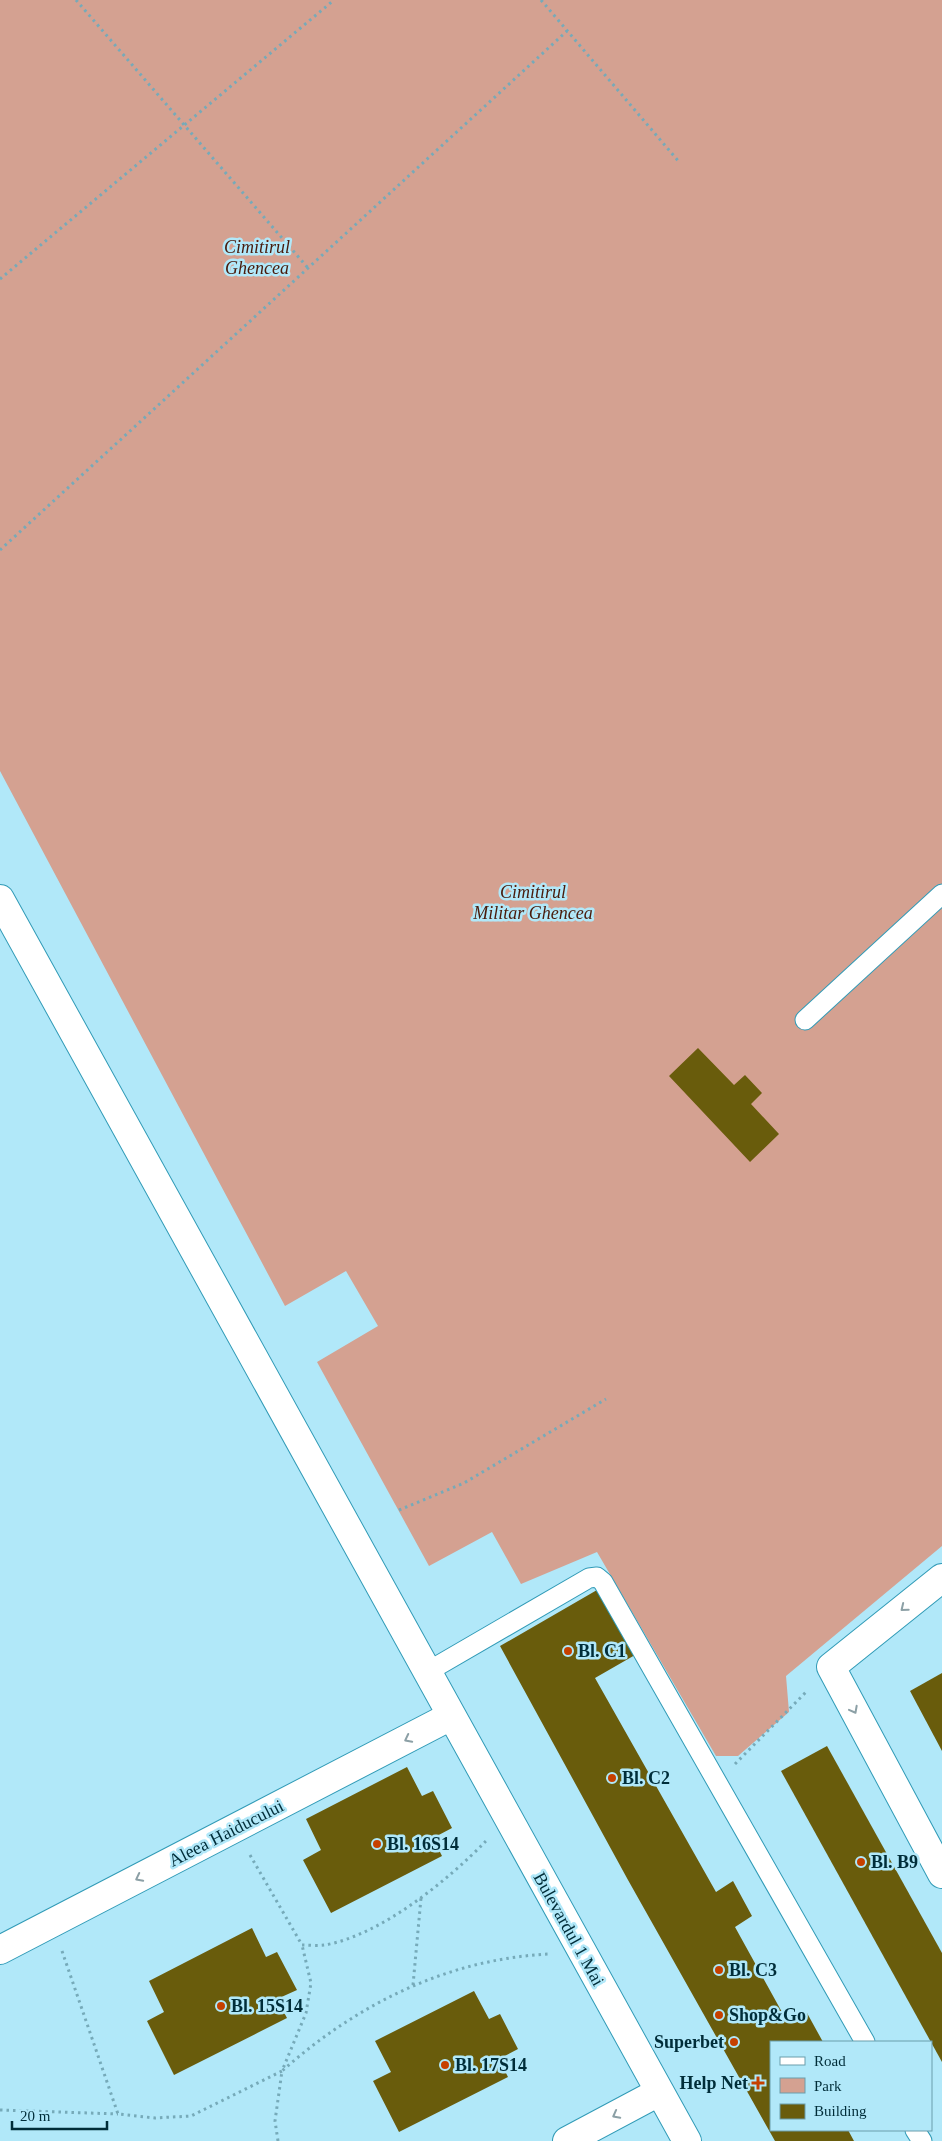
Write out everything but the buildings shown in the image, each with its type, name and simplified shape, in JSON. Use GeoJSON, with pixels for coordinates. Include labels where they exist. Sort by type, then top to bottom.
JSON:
{"type":"FeatureCollection","features":[{"type":"Feature","properties":{"kind":"main road","name":"Bulevardul 1 Mai"},"geometry":{"type":"LineString","coordinates":[[0,899],[685,2140]]}},
{"type":"Feature","properties":{"kind":"main road"},"geometry":{"type":"LineString","coordinates":[[942,1578],[830,1668],[942,1874]]}},
{"type":"Feature","properties":{"kind":"main road","name":"Aleea Haiducului"},"geometry":{"type":"LineString","coordinates":[[0,1950],[451,1716]]}},
{"type":"Feature","properties":{"kind":"main road"},"geometry":{"type":"LineString","coordinates":[[567,2141],[660,2092]]}},
{"type":"Feature","properties":{"kind":"lane"},"geometry":{"type":"LineString","coordinates":[[805,1020],[942,894]]}},
{"type":"Feature","properties":{"kind":"lane"},"geometry":{"type":"LineString","coordinates":[[427,1672],[572,1588],[597,1577],[602,1582],[864,2041]]}},
{"type":"Feature","properties":{"kind":"path"},"geometry":{"type":"LineString","coordinates":[[76,0],[308,268]]}},
{"type":"Feature","properties":{"kind":"path"},"geometry":{"type":"LineString","coordinates":[[0,279],[334,0]]}},
{"type":"Feature","properties":{"kind":"path"},"geometry":{"type":"LineString","coordinates":[[541,0],[680,163]]}},
{"type":"Feature","properties":{"kind":"path"},"geometry":{"type":"LineString","coordinates":[[0,550],[567,31]]}},
{"type":"Feature","properties":{"kind":"path"},"geometry":{"type":"LineString","coordinates":[[399,1510],[464,1483],[606,1399]]}},
{"type":"Feature","properties":{"kind":"path"},"geometry":{"type":"LineString","coordinates":[[717,1782],[830,1668]]}},
{"type":"Feature","properties":{"kind":"path"},"geometry":{"type":"LineString","coordinates":[[236,1828],[302,1945],[311,1983],[306,2013],[282,2071],[275,2121],[278,2141]]}},
{"type":"Feature","properties":{"kind":"path"},"geometry":{"type":"LineString","coordinates":[[302,1945],[324,1945],[358,1935],[421,1898],[459,1868],[490,1837]]}},
{"type":"Feature","properties":{"kind":"path"},"geometry":{"type":"LineString","coordinates":[[413,1986],[421,1898]]}},
{"type":"Feature","properties":{"kind":"path"},"geometry":{"type":"LineString","coordinates":[[52,1923],[118,2114]]}},
{"type":"Feature","properties":{"kind":"path"},"geometry":{"type":"LineString","coordinates":[[0,2110],[118,2114],[155,2118],[190,2116],[282,2071],[333,2030],[413,1986],[466,1966],[512,1956],[552,1954]]}},
{"type":"Feature","properties":{"kind":"green space","name":"Cimitirul Militar Ghencea"},"geometry":{"type":"Polygon","coordinates":[[[0,0],[942,0],[942,1546],[786,1676],[789,1712],[738,1756],[716,1756],[597,1552],[521,1584],[492,1532],[429,1566],[317,1362],[378,1326],[346,1271],[285,1306],[0,771],[0,0]]]}},
{"type":"Feature","properties":{"kind":"place","name":"Bl. C1"},"geometry":{"type":"Point","coordinates":[568,1651]}},
{"type":"Feature","properties":{"kind":"place","name":"Bl. C2"},"geometry":{"type":"Point","coordinates":[612,1778]}},
{"type":"Feature","properties":{"kind":"place","name":"Bl. 16S14"},"geometry":{"type":"Point","coordinates":[377,1844]}},
{"type":"Feature","properties":{"kind":"place","name":"Bl. B9"},"geometry":{"type":"Point","coordinates":[861,1862]}},
{"type":"Feature","properties":{"kind":"place","name":"Bl. C3"},"geometry":{"type":"Point","coordinates":[719,1970]}},
{"type":"Feature","properties":{"kind":"place","name":"Bl. 15S14"},"geometry":{"type":"Point","coordinates":[221,2006]}},
{"type":"Feature","properties":{"kind":"place","name":"Shop&Go"},"geometry":{"type":"Point","coordinates":[719,2015]}},
{"type":"Feature","properties":{"kind":"place","name":"Superbet"},"geometry":{"type":"Point","coordinates":[734,2042]}},
{"type":"Feature","properties":{"kind":"place","name":"Bl. 17S14"},"geometry":{"type":"Point","coordinates":[445,2065]}},
{"type":"Feature","properties":{"kind":"place","name":"Help Net"},"geometry":{"type":"Point","coordinates":[758,2083]}},
{"type":"Feature","properties":{"kind":"park label","name":"Cimitirul Ghencea"},"geometry":{"type":"Point","coordinates":[257,257]}}]}
